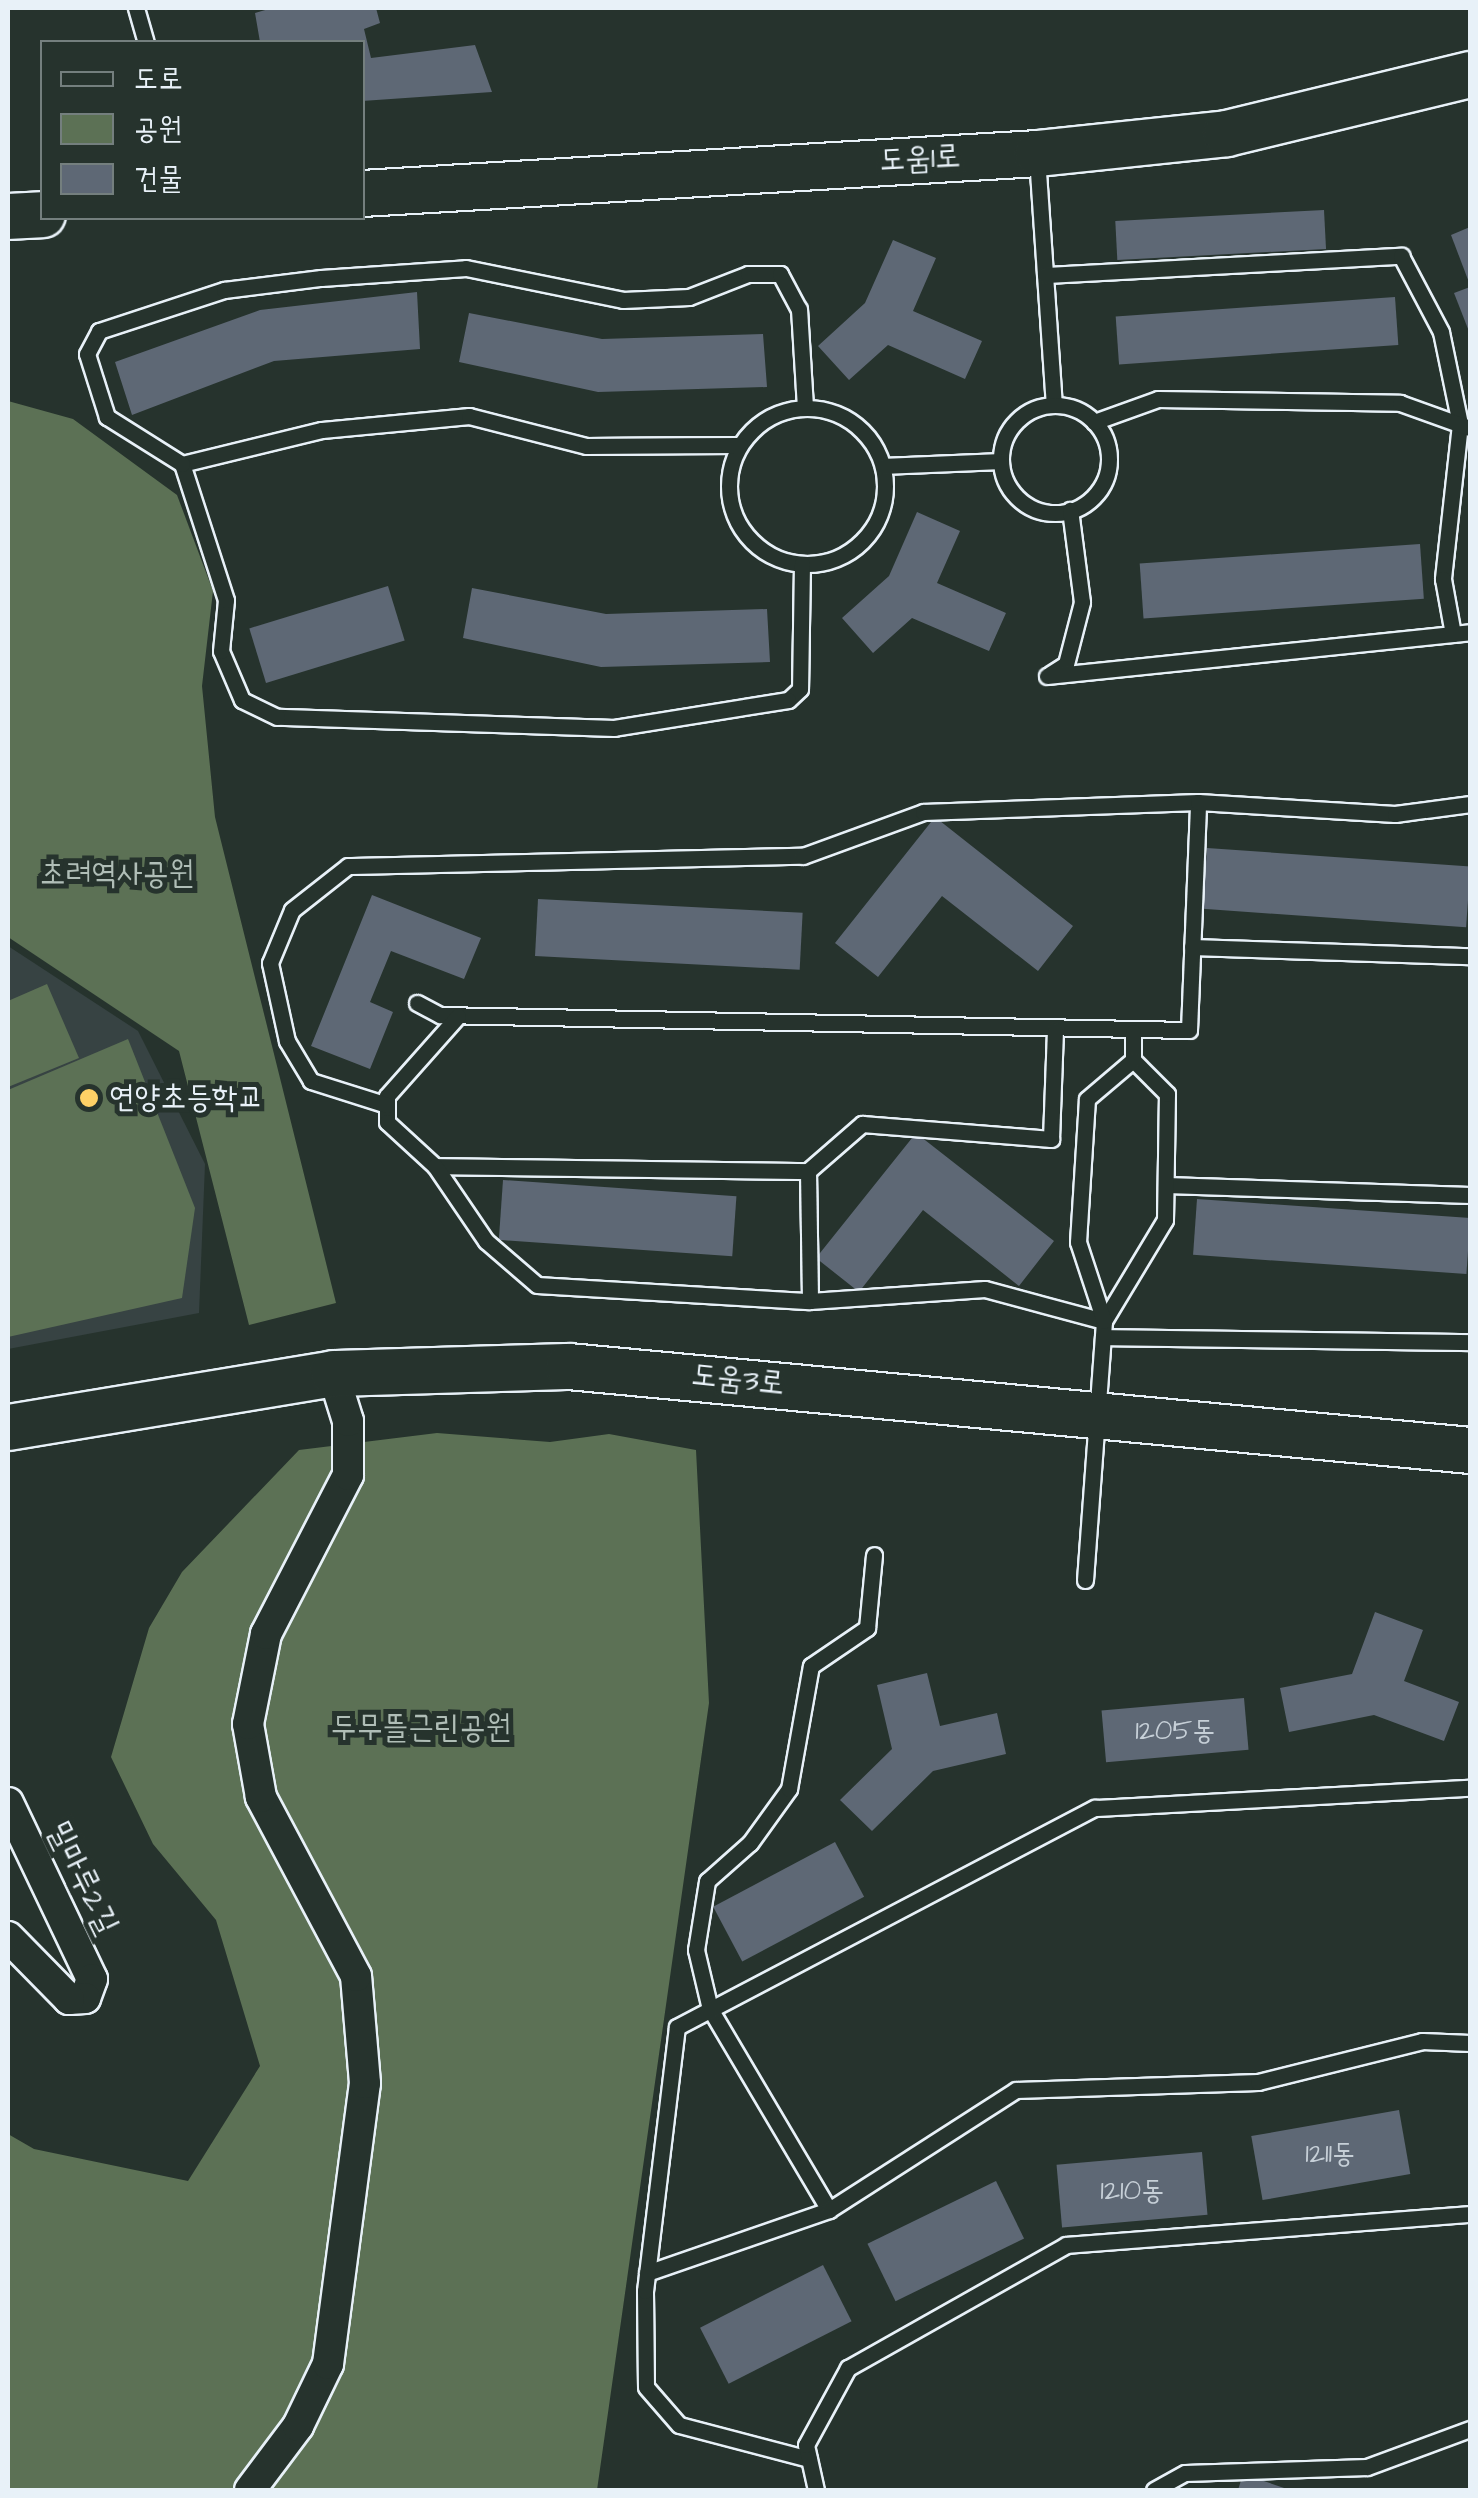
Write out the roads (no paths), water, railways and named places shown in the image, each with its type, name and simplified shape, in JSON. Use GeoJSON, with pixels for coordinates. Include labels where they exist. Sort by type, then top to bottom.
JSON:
{"type":"FeatureCollection","features":[{"type":"Feature","properties":{"kind":"street","name":"도움1로"},"geometry":{"type":"LineString","coordinates":[[365,193],[1036,153],[1226,133],[1470,74]]}},
{"type":"Feature","properties":{"kind":"street"},"geometry":{"type":"LineString","coordinates":[[8,216],[40,214]]}},
{"type":"Feature","properties":{"kind":"street","name":"도움3로"},"geometry":{"type":"LineString","coordinates":[[8,1428],[333,1373],[568,1366],[1098,1419],[1470,1450]]}},
{"type":"Feature","properties":{"kind":"street"},"geometry":{"type":"LineString","coordinates":[[250,2490],[290,2440],[328,2364],[365,2083],[356,1976],[261,1797],[248,1724],[266,1634],[348,1475],[348,1421],[333,1373]]}},
{"type":"Feature","properties":{"kind":"street","name":"밀마루2길"},"geometry":{"type":"LineString","coordinates":[[8,1803],[92,1979],[85,1998],[69,1999],[8,1936]]}},
{"type":"Feature","properties":{"kind":"lane"},"geometry":{"type":"LineString","coordinates":[[136,8],[145,40]]}},
{"type":"Feature","properties":{"kind":"lane"},"geometry":{"type":"LineString","coordinates":[[1036,153],[1054,404]]}},
{"type":"Feature","properties":{"kind":"lane"},"geometry":{"type":"LineString","coordinates":[[1045,275],[1401,256],[1441,332],[1465,426],[1444,578],[1453,634]]}},
{"type":"Feature","properties":{"kind":"lane"},"geometry":{"type":"LineString","coordinates":[[802,564],[800,689],[788,700],[614,728],[278,717],[242,700],[222,650],[226,600],[182,464],[108,416],[87,354],[99,331],[224,290],[321,278],[466,268],[623,300],[689,298],[748,274],[780,274],[799,309],[806,408]]}},
{"type":"Feature","properties":{"kind":"lane"},"geometry":{"type":"LineString","coordinates":[[1054,404],[1094,422],[1158,398],[1400,403],[1465,426]]}},
{"type":"Feature","properties":{"kind":"lane"},"geometry":{"type":"LineString","coordinates":[[1054,404],[1009,428],[1000,461],[1025,505],[1070,510],[1092,498],[1109,466],[1094,422]]}},
{"type":"Feature","properties":{"kind":"lane"},"geometry":{"type":"LineString","coordinates":[[806,408],[855,424],[883,466],[886,492],[865,539],[844,556],[802,564],[770,556],[735,519],[730,468],[740,444],[780,413],[806,408]]}},
{"type":"Feature","properties":{"kind":"lane"},"geometry":{"type":"LineString","coordinates":[[182,464],[322,430],[469,416],[586,446],[740,444]]}},
{"type":"Feature","properties":{"kind":"lane"},"geometry":{"type":"LineString","coordinates":[[883,466],[1000,461]]}},
{"type":"Feature","properties":{"kind":"lane"},"geometry":{"type":"LineString","coordinates":[[1070,510],[1082,602],[1066,664],[1047,676],[1470,632]]}},
{"type":"Feature","properties":{"kind":"lane"},"geometry":{"type":"LineString","coordinates":[[417,1004],[458,1016],[1132,1032],[1189,1030],[1198,802]]}},
{"type":"Feature","properties":{"kind":"lane"},"geometry":{"type":"LineString","coordinates":[[386,1105],[310,1081],[287,1042],[270,963],[292,910],[348,866],[803,856],[923,812],[1198,802],[1395,814],[1470,804]]}},
{"type":"Feature","properties":{"kind":"lane"},"geometry":{"type":"LineString","coordinates":[[1192,947],[1470,956]]}},
{"type":"Feature","properties":{"kind":"lane"},"geometry":{"type":"LineString","coordinates":[[458,1016],[386,1105],[387,1122],[435,1166],[486,1241],[538,1284],[810,1301],[985,1290],[1104,1329],[1470,1342]]}},
{"type":"Feature","properties":{"kind":"lane"},"geometry":{"type":"LineString","coordinates":[[435,1166],[808,1171],[862,1124],[1050,1140],[1055,1030]]}},
{"type":"Feature","properties":{"kind":"lane"},"geometry":{"type":"LineString","coordinates":[[1104,1329],[1165,1220],[1167,1094],[1133,1060],[1132,1032]]}},
{"type":"Feature","properties":{"kind":"lane"},"geometry":{"type":"LineString","coordinates":[[1084,1580],[1104,1329],[1078,1242],[1087,1100],[1133,1060]]}},
{"type":"Feature","properties":{"kind":"lane"},"geometry":{"type":"LineString","coordinates":[[808,1171],[810,1301]]}},
{"type":"Feature","properties":{"kind":"lane"},"geometry":{"type":"LineString","coordinates":[[1166,1185],[1470,1195]]}},
{"type":"Feature","properties":{"kind":"lane"},"geometry":{"type":"LineString","coordinates":[[828,2210],[710,2009],[696,1950],[707,1881],[750,1844],[789,1789],[812,1666],[867,1628],[874,1555]]}},
{"type":"Feature","properties":{"kind":"lane"},"geometry":{"type":"LineString","coordinates":[[809,2459],[680,2424],[646,2387],[647,2273],[677,2026],[1095,1808],[1470,1788]]}},
{"type":"Feature","properties":{"kind":"lane"},"geometry":{"type":"LineString","coordinates":[[647,2273],[828,2210],[1016,2090],[1258,2082],[1422,2042],[1470,2043]]}},
{"type":"Feature","properties":{"kind":"lane"},"geometry":{"type":"LineString","coordinates":[[816,2490],[806,2445],[848,2368],[1066,2245],[1470,2214]]}},
{"type":"Feature","properties":{"kind":"lane"},"geometry":{"type":"LineString","coordinates":[[1154,2490],[1185,2474],[1367,2467],[1470,2429]]}},
{"type":"Feature","properties":{"kind":"place","name":"연양초등학교"},"geometry":{"type":"Point","coordinates":[89,1098]}},
{"type":"Feature","properties":{"kind":"park label","name":"초려역사공원"},"geometry":{"type":"Point","coordinates":[117,874]}},
{"type":"Feature","properties":{"kind":"park label","name":"두무뜰근린공원"},"geometry":{"type":"Point","coordinates":[421,1728]}}]}
